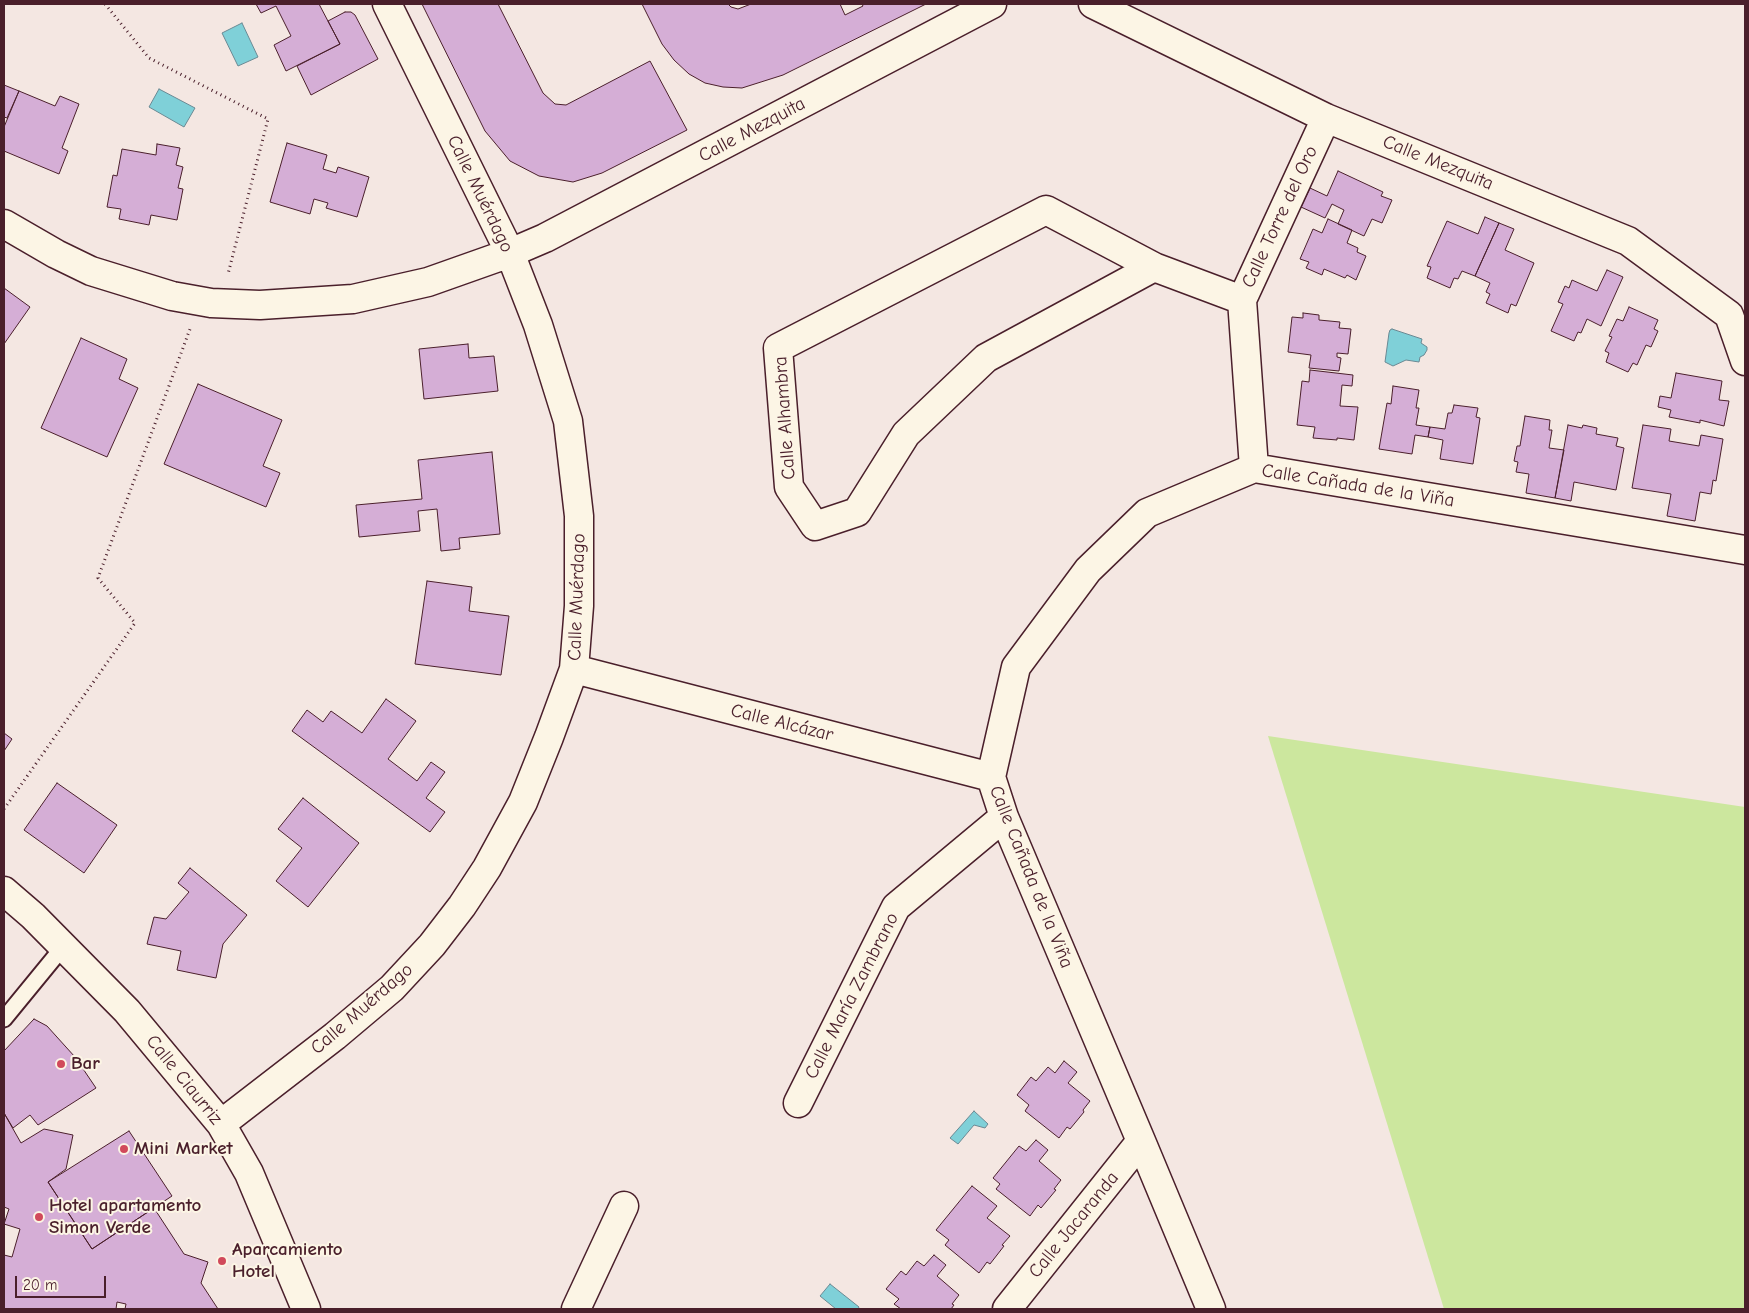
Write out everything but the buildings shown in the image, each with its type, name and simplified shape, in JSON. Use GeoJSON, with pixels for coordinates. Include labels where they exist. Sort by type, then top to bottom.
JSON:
{"type":"FeatureCollection","features":[{"type":"Feature","properties":{"kind":"street","name":"Calle Muérdago"},"geometry":{"type":"LineString","coordinates":[[221,1124],[335,1036],[392,988],[432,945],[462,906],[487,868],[523,802],[574,670],[579,606],[580,516],[568,421],[538,325],[510,253],[386,4]]}},
{"type":"Feature","properties":{"kind":"street","name":"Calle Mezquita"},"geometry":{"type":"LineString","coordinates":[[4,224],[56,254],[91,271],[172,296],[210,302],[268,305],[353,299],[428,282],[510,253],[552,234],[992,4]]}},
{"type":"Feature","properties":{"kind":"street","name":"Calle Mezquita"},"geometry":{"type":"LineString","coordinates":[[1093,4],[1326,118],[1628,241],[1729,315],[1745,361]]}},
{"type":"Feature","properties":{"kind":"street","name":"Calle Torre del Oro"},"geometry":{"type":"LineString","coordinates":[[1254,468],[1242,300],[1326,118]]}},
{"type":"Feature","properties":{"kind":"street","name":"Calle Alhambra"},"geometry":{"type":"LineString","coordinates":[[1154,268],[986,358],[906,434],[857,512],[815,526],[789,487],[778,348],[1046,210],[1154,268],[1242,300]]}},
{"type":"Feature","properties":{"kind":"street","name":"Calle Cañada de la Viña"},"geometry":{"type":"LineString","coordinates":[[1211,1309],[1004,817],[991,777],[1016,667],[1088,570],[1147,513],[1254,468],[1745,550]]}},
{"type":"Feature","properties":{"kind":"street","name":"Calle Alcázar"},"geometry":{"type":"LineString","coordinates":[[574,670],[991,777]]}},
{"type":"Feature","properties":{"kind":"street","name":"Calle María Zambrano"},"geometry":{"type":"LineString","coordinates":[[798,1103],[896,907],[1004,817]]}},
{"type":"Feature","properties":{"kind":"street","name":"Calle Ciaurriz"},"geometry":{"type":"LineString","coordinates":[[4,891],[32,916],[127,1011],[221,1124],[250,1173],[306,1309]]}},
{"type":"Feature","properties":{"kind":"street","name":"Calle Jacaranda"},"geometry":{"type":"LineString","coordinates":[[1007,1309],[1141,1141]]}},
{"type":"Feature","properties":{"kind":"street"},"geometry":{"type":"LineString","coordinates":[[576,1309],[624,1206]]}},
{"type":"Feature","properties":{"kind":"lane"},"geometry":{"type":"LineString","coordinates":[[4,1019],[63,947]]}},
{"type":"Feature","properties":{"kind":"path"},"geometry":{"type":"LineString","coordinates":[[4,810],[135,623],[98,578],[210,302],[268,119],[149,58],[105,4]]}},
{"type":"Feature","properties":{"kind":"green space"},"geometry":{"type":"Polygon","coordinates":[[[1268,736],[1745,807],[1745,1309],[1444,1309],[1268,736]]]}},
{"type":"Feature","properties":{"kind":"water"},"geometry":{"type":"Polygon","coordinates":[[[242,23],[258,57],[238,66],[222,33],[242,23]]]}},
{"type":"Feature","properties":{"kind":"water"},"geometry":{"type":"Polygon","coordinates":[[[159,89],[195,108],[184,127],[149,107],[159,89]]]}},
{"type":"Feature","properties":{"kind":"water"},"geometry":{"type":"Polygon","coordinates":[[[1392,329],[1422,339],[1421,343],[1427,347],[1427,350],[1420,357],[1419,362],[1406,360],[1393,366],[1385,362],[1389,333],[1392,329]]]}},
{"type":"Feature","properties":{"kind":"water"},"geometry":{"type":"Polygon","coordinates":[[[974,1111],[988,1124],[985,1128],[974,1125],[958,1144],[950,1138],[974,1111]]]}},
{"type":"Feature","properties":{"kind":"water"},"geometry":{"type":"Polygon","coordinates":[[[830,1284],[859,1307],[858,1309],[836,1309],[820,1296],[830,1284]]]}},
{"type":"Feature","properties":{"kind":"place","name":"Bar"},"geometry":{"type":"Point","coordinates":[61,1064]}},
{"type":"Feature","properties":{"kind":"place","name":"Mini Market"},"geometry":{"type":"Point","coordinates":[124,1149]}},
{"type":"Feature","properties":{"kind":"place","name":"Hotel apartamento Simon Verde"},"geometry":{"type":"Point","coordinates":[39,1217]}},
{"type":"Feature","properties":{"kind":"place","name":"Aparcamiento Hotel"},"geometry":{"type":"Point","coordinates":[222,1261]}}]}
